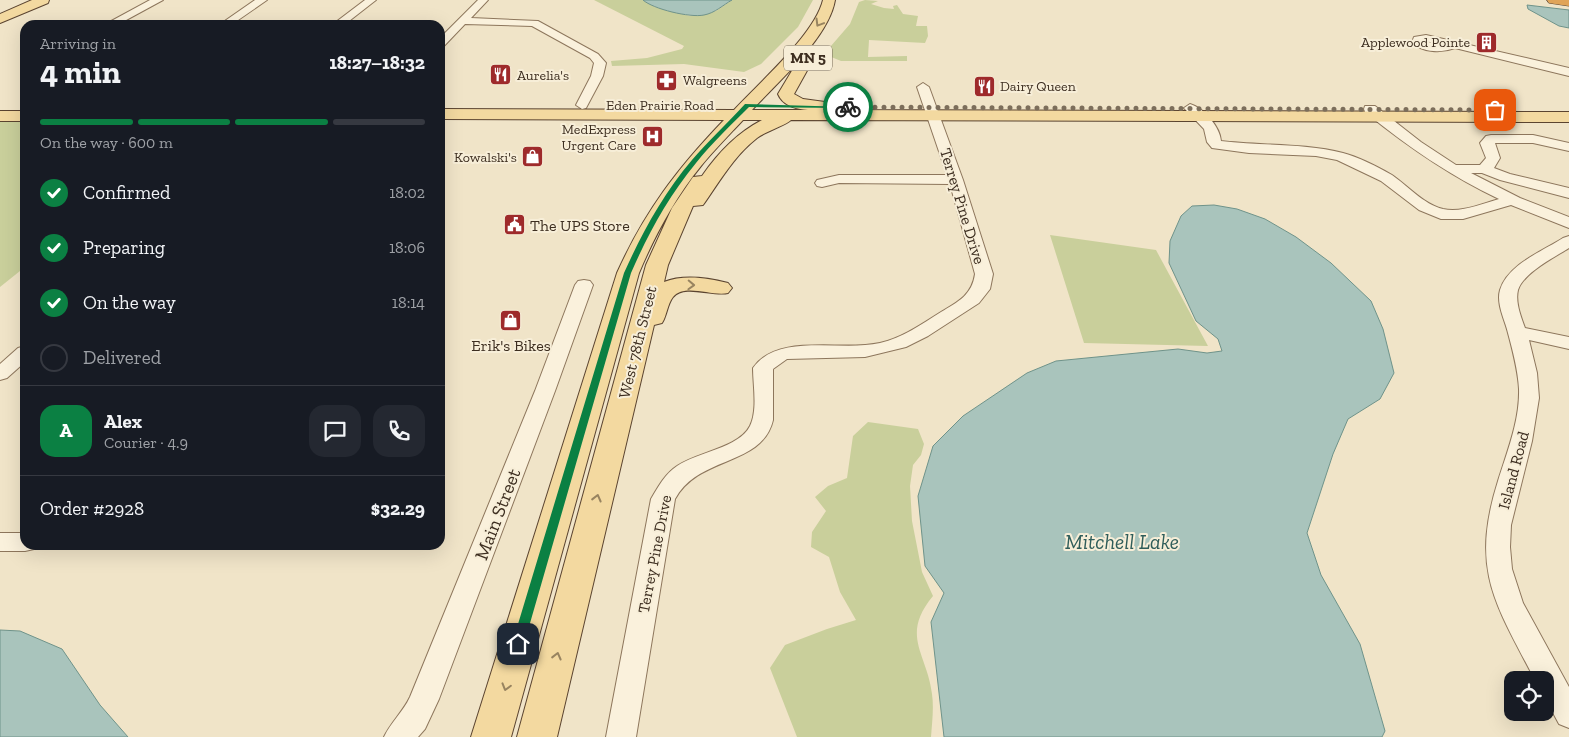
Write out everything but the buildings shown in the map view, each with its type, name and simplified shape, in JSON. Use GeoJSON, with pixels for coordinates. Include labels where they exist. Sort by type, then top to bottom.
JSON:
{"type":"FeatureCollection","features":[{"type":"Feature","properties":{"kind":"highway"},"geometry":{"type":"LineString","coordinates":[[1554,0],[1569,2]]}},
{"type":"Feature","properties":{"kind":"main road"},"geometry":{"type":"LineString","coordinates":[[0,18],[42,0]]}},
{"type":"Feature","properties":{"kind":"main road","name":"West 78th Street"},"geometry":{"type":"LineString","coordinates":[[537,737],[657,265],[686,202],[727,148],[752,110],[819,25],[829,0]]}},
{"type":"Feature","properties":{"kind":"main road","name":"West 78th Street"},"geometry":{"type":"LineString","coordinates":[[491,737],[628,273],[642,241],[659,210],[694,162],[801,67],[820,44],[842,9]]}},
{"type":"Feature","properties":{"kind":"main road"},"geometry":{"type":"LineString","coordinates":[[689,105],[722,102],[749,93],[784,58],[808,40]]}},
{"type":"Feature","properties":{"kind":"main road"},"geometry":{"type":"LineString","coordinates":[[801,67],[786,94],[787,97],[799,104],[822,111]]}},
{"type":"Feature","properties":{"kind":"main road","name":"Eden Prairie Road"},"geometry":{"type":"LineString","coordinates":[[445,107],[689,105],[752,110]]}},
{"type":"Feature","properties":{"kind":"main road"},"geometry":{"type":"LineString","coordinates":[[0,108],[20,108]]}},
{"type":"Feature","properties":{"kind":"main road","name":"Eden Prairie Road"},"geometry":{"type":"LineString","coordinates":[[445,114],[752,110],[1374,112],[1569,110]]}},
{"type":"Feature","properties":{"kind":"main road"},"geometry":{"type":"LineString","coordinates":[[657,265],[678,236],[700,194],[741,142],[768,122],[822,111]]}},
{"type":"Feature","properties":{"kind":"main road","name":"Eden Prairie Road"},"geometry":{"type":"LineString","coordinates":[[1374,112],[1569,117]]}},
{"type":"Feature","properties":{"kind":"main road"},"geometry":{"type":"LineString","coordinates":[[633,113],[687,118],[702,123],[704,128],[659,197],[642,241]]}},
{"type":"Feature","properties":{"kind":"main road"},"geometry":{"type":"LineString","coordinates":[[0,116],[20,116]]}},
{"type":"Feature","properties":{"kind":"main road"},"geometry":{"type":"LineString","coordinates":[[611,442],[633,398],[660,297],[671,288],[688,284],[720,288]]}},
{"type":"Feature","properties":{"kind":"street"},"geometry":{"type":"LineString","coordinates":[[119,20],[158,0]]}},
{"type":"Feature","properties":{"kind":"street"},"geometry":{"type":"LineString","coordinates":[[232,20],[262,0]]}},
{"type":"Feature","properties":{"kind":"street"},"geometry":{"type":"LineString","coordinates":[[344,20],[370,0]]}},
{"type":"Feature","properties":{"kind":"street"},"geometry":{"type":"LineString","coordinates":[[445,39],[484,0]]}},
{"type":"Feature","properties":{"kind":"street"},"geometry":{"type":"LineString","coordinates":[[463,21],[534,23],[594,56],[600,63],[600,70],[582,105]]}},
{"type":"Feature","properties":{"kind":"street"},"geometry":{"type":"LineString","coordinates":[[1454,44],[1569,72]]}},
{"type":"Feature","properties":{"kind":"street"},"geometry":{"type":"LineString","coordinates":[[1461,58],[1499,58],[1510,49],[1495,44]]}},
{"type":"Feature","properties":{"kind":"street","name":"Terrey Pine Drive"},"geometry":{"type":"LineString","coordinates":[[621,737],[663,500],[668,486],[690,466],[745,444],[755,435],[761,425],[763,415],[763,368],[772,354],[795,352],[850,353],[891,346],[907,340],[967,304],[978,295],[984,285],[984,274],[956,180],[923,87]]}},
{"type":"Feature","properties":{"kind":"street"},"geometry":{"type":"LineString","coordinates":[[1194,111],[1210,128],[1215,136],[1214,142],[1217,145],[1249,149],[1316,152],[1341,157],[1386,178],[1424,207],[1441,214],[1463,214],[1512,200]]}},
{"type":"Feature","properties":{"kind":"street"},"geometry":{"type":"LineString","coordinates":[[1374,112],[1425,153],[1453,169],[1512,200],[1569,223]]}},
{"type":"Feature","properties":{"kind":"street"},"geometry":{"type":"LineString","coordinates":[[1484,169],[1492,162],[1493,158],[1487,143],[1491,139],[1533,140],[1569,147]]}},
{"type":"Feature","properties":{"kind":"street"},"geometry":{"type":"LineString","coordinates":[[1453,169],[1484,169],[1569,193]]}},
{"type":"Feature","properties":{"kind":"street"},"geometry":{"type":"LineString","coordinates":[[822,183],[839,179],[956,180]]}},
{"type":"Feature","properties":{"kind":"street","name":"Island Road"},"geometry":{"type":"LineString","coordinates":[[1569,241],[1521,272],[1513,281],[1508,291],[1509,302],[1527,373],[1529,396],[1526,420],[1499,521],[1496,544],[1499,569],[1506,593],[1569,715]]}},
{"type":"Feature","properties":{"kind":"street","name":"Main Street"},"geometry":{"type":"LineString","coordinates":[[399,737],[414,720],[424,699],[542,400],[584,285]]}},
{"type":"Feature","properties":{"kind":"street"},"geometry":{"type":"LineString","coordinates":[[1517,332],[1569,343]]}},
{"type":"Feature","properties":{"kind":"street"},"geometry":{"type":"LineString","coordinates":[[0,374],[20,356]]}},
{"type":"Feature","properties":{"kind":"street"},"geometry":{"type":"LineString","coordinates":[[0,542],[20,542]]}},
{"type":"Feature","properties":{"kind":"green space"},"geometry":{"type":"Polygon","coordinates":[[[594,0],[643,0],[655,7],[690,16],[716,11],[732,0],[813,0],[798,27],[761,64],[744,72],[684,64],[612,66],[611,61],[647,58],[682,49],[684,46],[594,0]]]}},
{"type":"Feature","properties":{"kind":"green space"},"geometry":{"type":"Polygon","coordinates":[[[865,0],[878,1],[871,4],[884,8],[894,9],[893,6],[897,5],[903,14],[918,16],[916,26],[927,26],[928,36],[925,43],[869,40],[868,57],[907,56],[907,61],[841,61],[824,54],[850,24],[859,2],[865,0]]]}},
{"type":"Feature","properties":{"kind":"green space"},"geometry":{"type":"Polygon","coordinates":[[[20,118],[20,271],[0,287],[0,119],[20,118]]]}},
{"type":"Feature","properties":{"kind":"green space"},"geometry":{"type":"Polygon","coordinates":[[[1050,235],[1156,250],[1208,346],[1084,343],[1050,235]]]}},
{"type":"Feature","properties":{"kind":"green space"},"geometry":{"type":"Polygon","coordinates":[[[868,422],[918,429],[924,444],[921,455],[913,465],[910,486],[912,521],[922,572],[933,596],[923,610],[918,622],[917,634],[918,645],[932,694],[931,737],[797,737],[770,668],[785,645],[856,620],[840,592],[829,557],[811,547],[812,532],[826,511],[815,497],[828,486],[847,478],[853,436],[868,422]]]}},
{"type":"Feature","properties":{"kind":"water"},"geometry":{"type":"Polygon","coordinates":[[[643,0],[732,0],[712,13],[698,16],[681,14],[655,7],[643,0]]]}},
{"type":"Feature","properties":{"kind":"water"},"geometry":{"type":"Polygon","coordinates":[[[1527,5],[1569,10],[1569,28],[1559,26],[1528,9],[1527,5]]]}},
{"type":"Feature","properties":{"kind":"water","name":"Mitchell Lake"},"geometry":{"type":"Polygon","coordinates":[[[1214,205],[1237,209],[1265,219],[1296,237],[1331,263],[1371,301],[1383,329],[1394,373],[1380,399],[1348,419],[1333,454],[1307,533],[1321,575],[1360,644],[1385,731],[1382,737],[944,737],[931,622],[944,593],[925,566],[918,496],[933,446],[963,416],[1027,373],[1056,361],[1178,349],[1207,353],[1222,351],[1218,339],[1196,321],[1169,263],[1170,241],[1181,216],[1192,206],[1214,205]]]}},
{"type":"Feature","properties":{"kind":"water"},"geometry":{"type":"Polygon","coordinates":[[[0,630],[20,631],[62,649],[100,705],[128,737],[0,737],[0,630]]]}},
{"type":"Feature","properties":{"kind":"way so far"},"geometry":{"type":"LineString","coordinates":[[848,107],[1495,110]]}},
{"type":"Feature","properties":{"kind":"place","name":"Applewood Pointe"},"geometry":{"type":"Point","coordinates":[1486,42]}},
{"type":"Feature","properties":{"kind":"place","name":"Aurelia's"},"geometry":{"type":"Point","coordinates":[501,75]}},
{"type":"Feature","properties":{"kind":"place","name":"Walgreens"},"geometry":{"type":"Point","coordinates":[667,80]}},
{"type":"Feature","properties":{"kind":"place","name":"Dairy Queen"},"geometry":{"type":"Point","coordinates":[984,86]}},
{"type":"Feature","properties":{"kind":"place","name":"MedExpress Urgent Care"},"geometry":{"type":"Point","coordinates":[652,137]}},
{"type":"Feature","properties":{"kind":"place","name":"Kowalski's"},"geometry":{"type":"Point","coordinates":[533,157]}},
{"type":"Feature","properties":{"kind":"place","name":"The UPS Store"},"geometry":{"type":"Point","coordinates":[514,225]}},
{"type":"Feature","properties":{"kind":"place","name":"Erik's Bikes"},"geometry":{"type":"Point","coordinates":[511,321]}},
{"type":"Feature","properties":{"kind":"route"},"geometry":{"type":"LineString","coordinates":[[518,644],[628,273],[642,241],[659,210],[694,162],[747,105],[848,107]]}}]}
